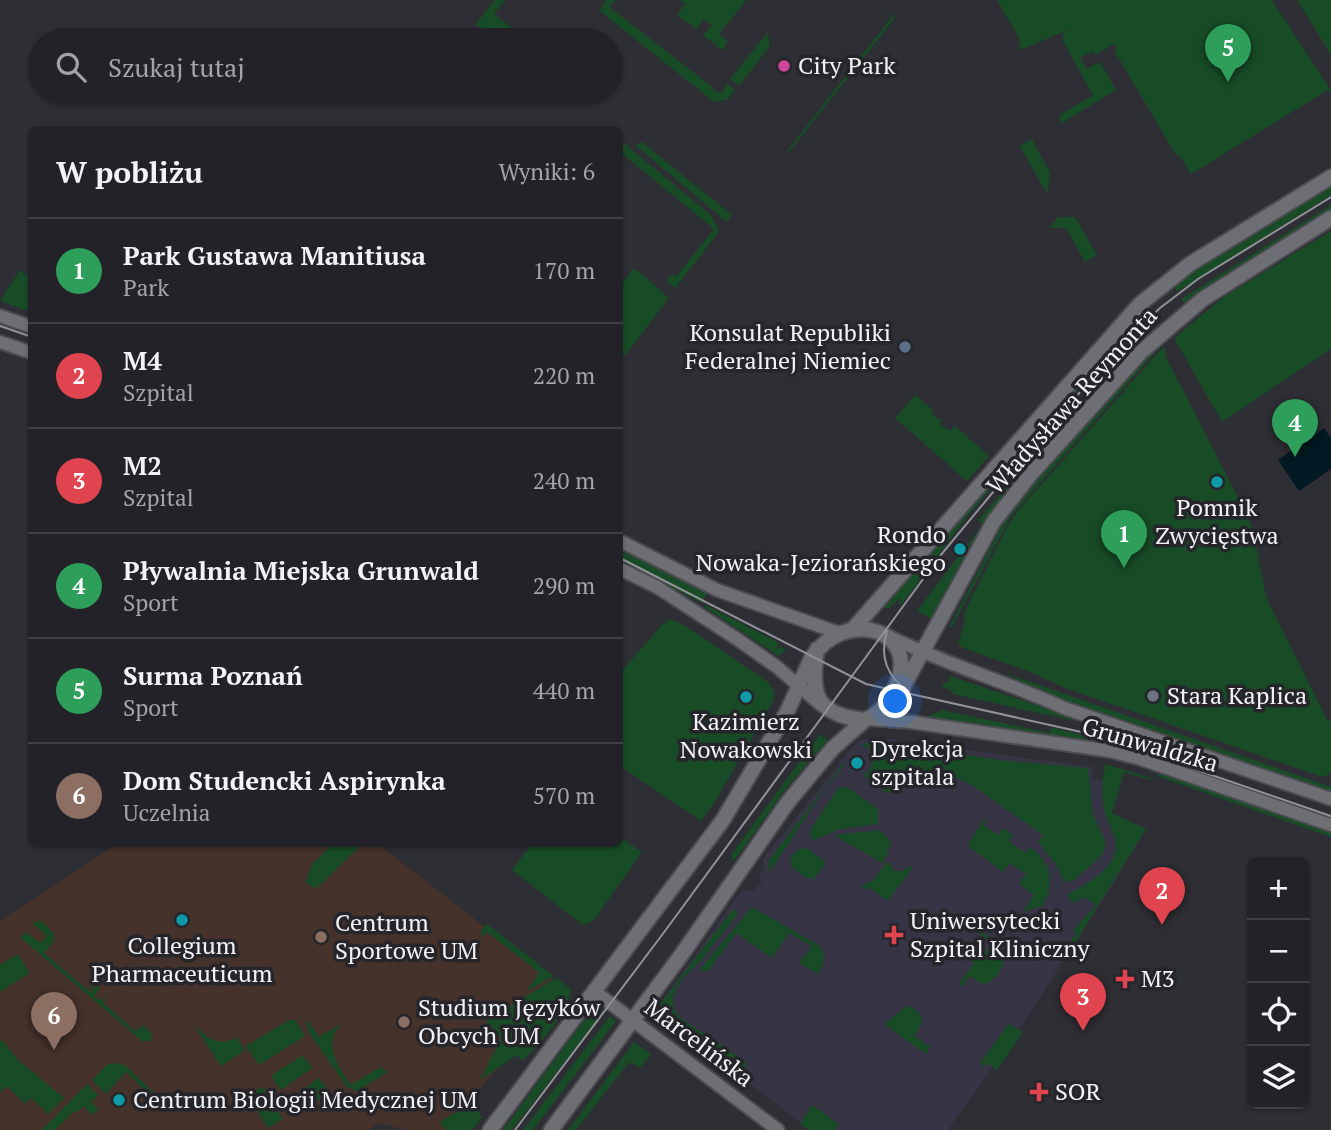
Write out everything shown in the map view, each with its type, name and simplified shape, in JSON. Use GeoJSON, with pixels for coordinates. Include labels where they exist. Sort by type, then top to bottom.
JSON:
{"type":"FeatureCollection","features":[{"type":"Feature","properties":{"kind":"main road","name":"Władysława Reymonta"},"geometry":{"type":"LineString","coordinates":[[853,629],[1139,304],[1190,264],[1331,177]]}},
{"type":"Feature","properties":{"kind":"main road","name":"Władysława Reymonta"},"geometry":{"type":"LineString","coordinates":[[885,707],[907,683],[994,521],[1031,474],[1142,352],[1203,299],[1331,218]]}},
{"type":"Feature","properties":{"kind":"main road"},"geometry":{"type":"LineString","coordinates":[[490,1130],[723,820],[787,712],[817,649],[839,633],[853,629],[869,629],[886,635],[899,654],[903,670],[885,707],[833,748],[788,802],[635,1020],[551,1130]]}},
{"type":"Feature","properties":{"kind":"main road"},"geometry":{"type":"LineString","coordinates":[[817,649],[814,683],[828,710],[841,716],[866,720]]}},
{"type":"Feature","properties":{"kind":"street"},"geometry":{"type":"LineString","coordinates":[[0,316],[28,326]]}},
{"type":"Feature","properties":{"kind":"street"},"geometry":{"type":"LineString","coordinates":[[0,342],[28,352]]}},
{"type":"Feature","properties":{"kind":"street"},"geometry":{"type":"LineString","coordinates":[[623,543],[717,590],[839,633]]}},
{"type":"Feature","properties":{"kind":"street"},"geometry":{"type":"LineString","coordinates":[[623,570],[657,587],[770,662],[828,710]]}},
{"type":"Feature","properties":{"kind":"street","name":"Grunwaldzka"},"geometry":{"type":"LineString","coordinates":[[886,635],[923,654],[1028,691],[1064,708],[1331,799]]}},
{"type":"Feature","properties":{"kind":"street","name":"Grunwaldzka"},"geometry":{"type":"LineString","coordinates":[[866,720],[911,722],[1110,751],[1331,825]]}},
{"type":"Feature","properties":{"kind":"street","name":"Marcelińska"},"geometry":{"type":"LineString","coordinates":[[594,991],[778,1130]]}},
{"type":"Feature","properties":{"kind":"shaded area","name":"Uniwersytecki Szpital Kliniczny"},"geometry":{"type":"Polygon","coordinates":[[[873,737],[1093,767],[1092,779],[1104,781],[1106,768],[1124,772],[1112,813],[1146,829],[1018,1031],[948,1130],[810,1130],[655,1011],[742,890],[754,891],[762,881],[758,877],[764,869],[763,859],[854,745],[862,739],[873,737]]]}},
{"type":"Feature","properties":{"kind":"shaded area"},"geometry":{"type":"Polygon","coordinates":[[[112,847],[382,847],[565,989],[445,1130],[407,1130],[378,1123],[370,1130],[0,1130],[0,921],[112,847]]]}},
{"type":"Feature","properties":{"kind":"green space"},"geometry":{"type":"Polygon","coordinates":[[[495,0],[505,0],[494,14],[512,28],[482,28],[475,25],[495,0]]]}},
{"type":"Feature","properties":{"kind":"green space"},"geometry":{"type":"Polygon","coordinates":[[[606,0],[616,0],[610,5],[612,11],[716,92],[722,93],[727,83],[735,90],[727,100],[714,102],[600,11],[606,0]]]}},
{"type":"Feature","properties":{"kind":"green space"},"geometry":{"type":"Polygon","coordinates":[[[679,0],[746,0],[719,34],[728,42],[722,50],[715,45],[717,42],[714,44],[703,35],[712,25],[704,19],[696,29],[677,15],[685,4],[679,0]]]}},
{"type":"Feature","properties":{"kind":"green space"},"geometry":{"type":"Polygon","coordinates":[[[997,0],[1272,0],[1331,94],[1328,90],[1191,174],[1180,156],[1176,155],[1115,52],[1117,47],[1114,44],[1095,55],[1093,51],[1080,58],[1087,69],[1100,62],[1116,90],[1062,123],[1060,115],[1093,95],[1063,41],[1063,34],[1070,29],[1020,50],[1019,38],[997,0]]]}},
{"type":"Feature","properties":{"kind":"green space"},"geometry":{"type":"Polygon","coordinates":[[[1297,0],[1331,0],[1331,55],[1297,0]]]}},
{"type":"Feature","properties":{"kind":"green space"},"geometry":{"type":"Polygon","coordinates":[[[894,14],[895,18],[789,152],[787,151],[894,14]]]}},
{"type":"Feature","properties":{"kind":"green space"},"geometry":{"type":"Polygon","coordinates":[[[768,32],[770,46],[739,86],[730,79],[768,32]]]}},
{"type":"Feature","properties":{"kind":"green space"},"geometry":{"type":"Polygon","coordinates":[[[1032,139],[1050,173],[1047,194],[1020,146],[1032,139]]]}},
{"type":"Feature","properties":{"kind":"green space"},"geometry":{"type":"Polygon","coordinates":[[[623,142],[712,216],[719,232],[675,288],[666,280],[672,274],[676,277],[714,229],[623,154],[623,142]]]}},
{"type":"Feature","properties":{"kind":"green space"},"geometry":{"type":"Polygon","coordinates":[[[642,142],[732,215],[727,222],[635,145],[642,142]]]}},
{"type":"Feature","properties":{"kind":"green space"},"geometry":{"type":"Polygon","coordinates":[[[1331,184],[1331,195],[1177,292],[1173,285],[1187,273],[1331,184]]]}},
{"type":"Feature","properties":{"kind":"green space"},"geometry":{"type":"Polygon","coordinates":[[[1331,205],[1331,212],[1237,269],[1186,305],[1181,299],[1331,205]]]}},
{"type":"Feature","properties":{"kind":"green space"},"geometry":{"type":"Polygon","coordinates":[[[1058,217],[1075,217],[1097,255],[1085,262],[1066,228],[1049,228],[1058,217]]]}},
{"type":"Feature","properties":{"kind":"green space"},"geometry":{"type":"Polygon","coordinates":[[[1331,231],[1331,349],[1222,422],[1174,338],[1225,296],[1331,231]]]}},
{"type":"Feature","properties":{"kind":"green space"},"geometry":{"type":"Polygon","coordinates":[[[636,269],[669,298],[623,358],[623,282],[632,270],[636,269]]]}},
{"type":"Feature","properties":{"kind":"green space"},"geometry":{"type":"Polygon","coordinates":[[[20,270],[28,277],[28,311],[0,301],[20,270]]]}},
{"type":"Feature","properties":{"kind":"green space"},"geometry":{"type":"Polygon","coordinates":[[[1133,321],[1116,346],[966,518],[901,605],[900,598],[889,608],[884,608],[931,553],[945,532],[1133,321]]]}},
{"type":"Feature","properties":{"kind":"green space"},"geometry":{"type":"Polygon","coordinates":[[[1142,337],[1012,485],[993,513],[933,620],[917,611],[982,525],[978,520],[1133,343],[1142,337]]]}},
{"type":"Feature","properties":{"kind":"green space"},"geometry":{"type":"Polygon","coordinates":[[[1159,344],[1159,348],[1011,516],[952,627],[949,627],[1009,512],[1159,344]]]}},
{"type":"Feature","properties":{"kind":"green space"},"geometry":{"type":"Polygon","coordinates":[[[1164,346],[1167,359],[1246,513],[1253,531],[1266,597],[1327,720],[1331,721],[1331,773],[1323,777],[1065,688],[961,647],[958,643],[965,611],[1017,512],[1164,346]]]}},
{"type":"Feature","properties":{"kind":"green space"},"geometry":{"type":"Polygon","coordinates":[[[915,395],[933,410],[931,413],[942,421],[940,424],[950,431],[955,426],[989,456],[967,481],[895,418],[915,395]]]}},
{"type":"Feature","properties":{"kind":"green space"},"geometry":{"type":"Polygon","coordinates":[[[623,550],[707,593],[702,603],[623,562],[623,550]]]}},
{"type":"Feature","properties":{"kind":"green space"},"geometry":{"type":"Polygon","coordinates":[[[706,605],[779,643],[779,649],[781,646],[786,649],[779,656],[704,607],[706,605]]]}},
{"type":"Feature","properties":{"kind":"green space"},"geometry":{"type":"Polygon","coordinates":[[[671,619],[684,625],[768,682],[775,693],[773,701],[716,800],[701,821],[623,768],[623,670],[662,625],[671,619]]]}},
{"type":"Feature","properties":{"kind":"green space"},"geometry":{"type":"Polygon","coordinates":[[[1002,672],[1331,787],[1331,793],[1058,700],[1002,672]]]}},
{"type":"Feature","properties":{"kind":"green space"},"geometry":{"type":"Polygon","coordinates":[[[950,676],[1072,717],[1071,720],[953,694],[953,691],[942,687],[944,682],[948,683],[950,676]]]}},
{"type":"Feature","properties":{"kind":"green space"},"geometry":{"type":"Polygon","coordinates":[[[942,710],[1050,733],[1051,727],[1104,743],[926,717],[942,710]]]}},
{"type":"Feature","properties":{"kind":"green space"},"geometry":{"type":"Polygon","coordinates":[[[820,734],[828,740],[787,787],[733,862],[731,855],[820,734]]]}},
{"type":"Feature","properties":{"kind":"green space"},"geometry":{"type":"Polygon","coordinates":[[[876,741],[1000,760],[1088,768],[1093,815],[1105,841],[1102,855],[1074,880],[1064,882],[1056,864],[1038,842],[1043,835],[970,784],[954,777],[939,776],[918,785],[894,785],[893,793],[884,791],[864,776],[875,754],[861,744],[876,741]]]}},
{"type":"Feature","properties":{"kind":"green space"},"geometry":{"type":"Polygon","coordinates":[[[844,763],[846,764],[826,787],[769,873],[769,860],[844,763]]]}},
{"type":"Feature","properties":{"kind":"green space"},"geometry":{"type":"Polygon","coordinates":[[[1105,764],[1151,778],[1150,780],[1124,772],[1112,813],[1146,829],[1073,946],[1070,943],[1076,933],[1073,930],[1096,905],[1085,897],[1072,903],[1068,894],[1106,868],[1115,853],[1116,844],[1103,802],[1104,769],[1109,769],[1104,768],[1105,764]]]}},
{"type":"Feature","properties":{"kind":"green space"},"geometry":{"type":"Polygon","coordinates":[[[1161,773],[1331,831],[1331,837],[1157,776],[1161,773]]]}},
{"type":"Feature","properties":{"kind":"green space"},"geometry":{"type":"Polygon","coordinates":[[[847,787],[878,809],[878,824],[840,829],[811,839],[813,826],[838,788],[847,787]]]}},
{"type":"Feature","properties":{"kind":"green space"},"geometry":{"type":"Polygon","coordinates":[[[984,818],[986,820],[983,825],[998,835],[1003,828],[1013,835],[1009,842],[1026,853],[1030,847],[1043,859],[1050,882],[1042,906],[1022,914],[1034,895],[1019,884],[1026,874],[1010,863],[1003,872],[968,846],[984,818]]]}},
{"type":"Feature","properties":{"kind":"green space"},"geometry":{"type":"Polygon","coordinates":[[[879,830],[891,841],[882,863],[836,835],[879,830]]]}},
{"type":"Feature","properties":{"kind":"green space"},"geometry":{"type":"Polygon","coordinates":[[[623,839],[642,852],[594,920],[583,925],[512,870],[530,847],[623,847],[623,839]]]}},
{"type":"Feature","properties":{"kind":"green space"},"geometry":{"type":"Polygon","coordinates":[[[330,847],[359,847],[316,889],[305,882],[313,863],[330,847]]]}},
{"type":"Feature","properties":{"kind":"green space"},"geometry":{"type":"Polygon","coordinates":[[[801,848],[809,849],[826,863],[813,880],[791,866],[791,856],[801,848]]]}},
{"type":"Feature","properties":{"kind":"green space"},"geometry":{"type":"Polygon","coordinates":[[[887,861],[895,871],[903,871],[910,866],[912,868],[888,901],[868,887],[866,890],[862,887],[868,882],[871,883],[887,861]]]}},
{"type":"Feature","properties":{"kind":"green space"},"geometry":{"type":"Polygon","coordinates":[[[752,907],[820,946],[825,958],[818,974],[799,963],[812,946],[789,933],[772,958],[736,933],[709,970],[703,972],[700,969],[752,907]]]}},
{"type":"Feature","properties":{"kind":"green space"},"geometry":{"type":"Polygon","coordinates":[[[733,909],[738,913],[704,957],[685,976],[673,999],[678,1016],[746,1062],[739,1077],[655,1011],[733,909]]]}},
{"type":"Feature","properties":{"kind":"green space"},"geometry":{"type":"Polygon","coordinates":[[[954,913],[992,939],[1004,957],[998,974],[984,985],[970,976],[962,986],[959,984],[974,963],[956,950],[961,943],[982,957],[992,942],[966,925],[954,913]]]}},
{"type":"Feature","properties":{"kind":"green space"},"geometry":{"type":"Polygon","coordinates":[[[42,921],[54,934],[53,942],[44,953],[86,989],[93,983],[88,990],[90,992],[96,985],[100,988],[94,996],[101,1001],[107,995],[103,1003],[135,1031],[143,1025],[152,1034],[151,1041],[142,1041],[21,938],[26,932],[40,943],[47,936],[33,924],[42,921]]]}},
{"type":"Feature","properties":{"kind":"green space"},"geometry":{"type":"Polygon","coordinates":[[[487,924],[554,976],[527,991],[539,972],[487,932],[483,937],[481,931],[487,924]]]}},
{"type":"Feature","properties":{"kind":"green space"},"geometry":{"type":"Polygon","coordinates":[[[18,954],[29,973],[0,992],[0,965],[18,954]]]}},
{"type":"Feature","properties":{"kind":"green space"},"geometry":{"type":"Polygon","coordinates":[[[556,978],[571,989],[569,999],[552,1028],[523,1061],[517,1055],[480,1080],[501,1038],[486,1021],[556,978]]]}},
{"type":"Feature","properties":{"kind":"green space"},"geometry":{"type":"Polygon","coordinates":[[[908,1005],[917,1011],[923,1020],[915,1036],[930,1047],[926,1054],[884,1024],[908,1005]]]}},
{"type":"Feature","properties":{"kind":"green space"},"geometry":{"type":"Polygon","coordinates":[[[595,1011],[604,1011],[512,1130],[503,1130],[585,1019],[595,1011]]]}},
{"type":"Feature","properties":{"kind":"green space"},"geometry":{"type":"Polygon","coordinates":[[[610,1016],[616,1021],[533,1130],[523,1130],[610,1016]]]}},
{"type":"Feature","properties":{"kind":"green space"},"geometry":{"type":"Polygon","coordinates":[[[289,1020],[295,1020],[305,1036],[259,1065],[246,1046],[289,1020]]]}},
{"type":"Feature","properties":{"kind":"green space"},"geometry":{"type":"Polygon","coordinates":[[[308,1021],[319,1037],[341,1024],[335,1032],[332,1048],[337,1063],[351,1085],[380,1067],[388,1072],[357,1091],[347,1087],[310,1034],[306,1022],[308,1021]]]}},
{"type":"Feature","properties":{"kind":"green space"},"geometry":{"type":"Polygon","coordinates":[[[193,1024],[213,1040],[223,1042],[237,1038],[245,1050],[221,1066],[193,1024]]]}},
{"type":"Feature","properties":{"kind":"green space"},"geometry":{"type":"Polygon","coordinates":[[[1010,1024],[1023,1032],[997,1070],[988,1063],[986,1067],[980,1063],[1010,1024]]]}},
{"type":"Feature","properties":{"kind":"green space"},"geometry":{"type":"Polygon","coordinates":[[[2,1040],[17,1059],[64,1098],[48,1114],[31,1098],[25,1104],[7,1086],[0,1093],[2,1040]]]}},
{"type":"Feature","properties":{"kind":"green space"},"geometry":{"type":"Polygon","coordinates":[[[634,1042],[651,1054],[640,1068],[629,1062],[576,1130],[568,1130],[634,1042]]]}},
{"type":"Feature","properties":{"kind":"green space"},"geometry":{"type":"Polygon","coordinates":[[[303,1055],[312,1068],[281,1090],[271,1076],[303,1055]]]}},
{"type":"Feature","properties":{"kind":"green space"},"geometry":{"type":"Polygon","coordinates":[[[108,1064],[126,1066],[153,1092],[150,1095],[126,1072],[106,1094],[92,1080],[108,1064]]]}},
{"type":"Feature","properties":{"kind":"green space"},"geometry":{"type":"Polygon","coordinates":[[[319,1078],[329,1092],[298,1114],[288,1100],[319,1078]]]}},
{"type":"Feature","properties":{"kind":"green space"},"geometry":{"type":"Polygon","coordinates":[[[87,1084],[98,1095],[91,1102],[98,1109],[92,1115],[83,1106],[55,1130],[42,1130],[87,1084]]]}},
{"type":"Feature","properties":{"kind":"green space"},"geometry":{"type":"Polygon","coordinates":[[[262,1087],[283,1119],[268,1128],[248,1096],[262,1087]]]}},
{"type":"Feature","properties":{"kind":"green space"},"geometry":{"type":"Polygon","coordinates":[[[473,1102],[482,1118],[472,1130],[445,1130],[440,1122],[473,1102]]]}},
{"type":"Feature","properties":{"kind":"green space"},"geometry":{"type":"Polygon","coordinates":[[[812,1105],[839,1124],[835,1130],[808,1130],[800,1124],[812,1105]]]}},
{"type":"Feature","properties":{"kind":"water"},"geometry":{"type":"Polygon","coordinates":[[[1324,428],[1331,438],[1331,469],[1299,491],[1278,460],[1324,428]]]}},
{"type":"Feature","properties":{"kind":"tram line"},"geometry":{"type":"LineString","coordinates":[[515,1130],[665,931],[940,556],[1013,468],[1119,348],[1160,308],[1198,279],[1331,197]]}},
{"type":"Feature","properties":{"kind":"tram line"},"geometry":{"type":"LineString","coordinates":[[0,326],[28,336]]}},
{"type":"Feature","properties":{"kind":"tram line"},"geometry":{"type":"LineString","coordinates":[[623,560],[866,684],[1095,735],[1331,816]]}},
{"type":"Feature","properties":{"kind":"tram line"},"geometry":{"type":"LineString","coordinates":[[887,631],[884,649],[887,665],[895,680],[909,691]]}},
{"type":"Feature","properties":{"kind":"place","name":"City Park"},"geometry":{"type":"Point","coordinates":[784,66]}},
{"type":"Feature","properties":{"kind":"place","name":"Surma Poznań"},"geometry":{"type":"Point","coordinates":[1228,82]}},
{"type":"Feature","properties":{"kind":"place","name":"Konsulat Republiki Federalnej Niemiec"},"geometry":{"type":"Point","coordinates":[905,347]}},
{"type":"Feature","properties":{"kind":"place","name":"Pływalnia Miejska Grunwald"},"geometry":{"type":"Point","coordinates":[1295,457]}},
{"type":"Feature","properties":{"kind":"place","name":"Pomnik Zwycięstwa"},"geometry":{"type":"Point","coordinates":[1217,482]}},
{"type":"Feature","properties":{"kind":"place","name":"Rondo Nowaka-Jeziorańskiego"},"geometry":{"type":"Point","coordinates":[960,549]}},
{"type":"Feature","properties":{"kind":"place","name":"Park Gustawa Manitiusa"},"geometry":{"type":"Point","coordinates":[1124,568]}},
{"type":"Feature","properties":{"kind":"place","name":"Stara Kaplica"},"geometry":{"type":"Point","coordinates":[1153,696]}},
{"type":"Feature","properties":{"kind":"place","name":"Kazimierz Nowakowski"},"geometry":{"type":"Point","coordinates":[746,697]}},
{"type":"Feature","properties":{"kind":"place","name":"Dyrekcja szpitala"},"geometry":{"type":"Point","coordinates":[857,763]}},
{"type":"Feature","properties":{"kind":"place","name":"Collegium Pharmaceuticum"},"geometry":{"type":"Point","coordinates":[182,920]}},
{"type":"Feature","properties":{"kind":"place","name":"M4"},"geometry":{"type":"Point","coordinates":[1162,925]}},
{"type":"Feature","properties":{"kind":"place","name":"Uniwersytecki Szpital Kliniczny"},"geometry":{"type":"Point","coordinates":[894,935]}},
{"type":"Feature","properties":{"kind":"place","name":"Centrum Sportowe UM"},"geometry":{"type":"Point","coordinates":[321,937]}},
{"type":"Feature","properties":{"kind":"place","name":"M3"},"geometry":{"type":"Point","coordinates":[1125,979]}},
{"type":"Feature","properties":{"kind":"place","name":"Studium Języków Obcych UM"},"geometry":{"type":"Point","coordinates":[404,1022]}},
{"type":"Feature","properties":{"kind":"place","name":"M2"},"geometry":{"type":"Point","coordinates":[1083,1031]}},
{"type":"Feature","properties":{"kind":"place","name":"Dom Studencki Aspirynka"},"geometry":{"type":"Point","coordinates":[54,1050]}},
{"type":"Feature","properties":{"kind":"place","name":"SOR"},"geometry":{"type":"Point","coordinates":[1039,1092]}},
{"type":"Feature","properties":{"kind":"place","name":"Centrum Biologii Medycznej UM"},"geometry":{"type":"Point","coordinates":[119,1100]}}]}
